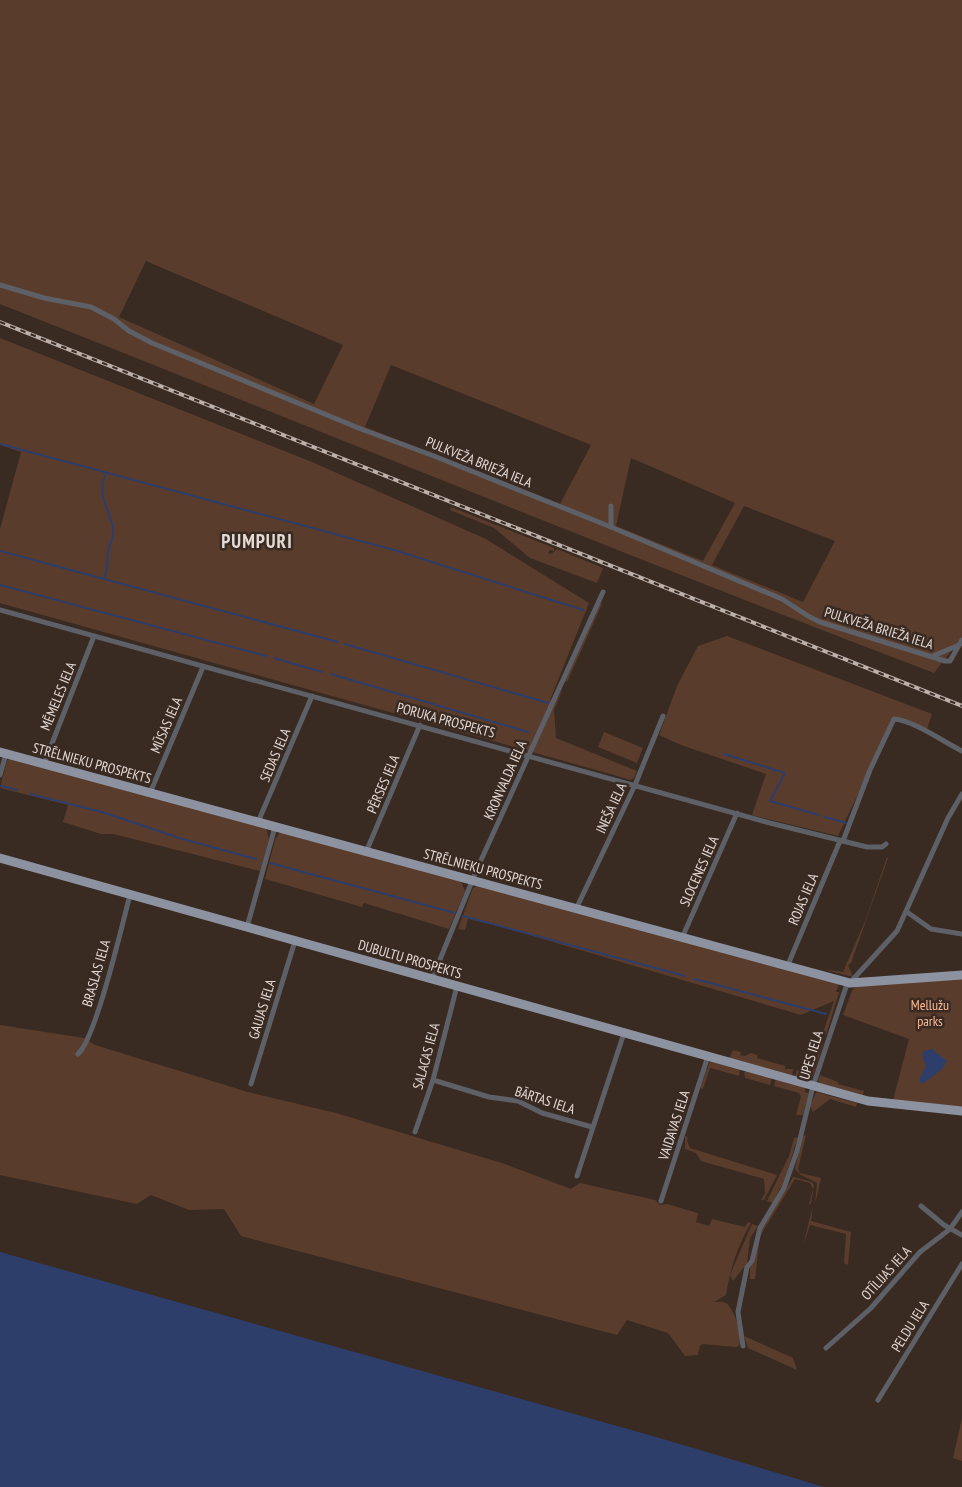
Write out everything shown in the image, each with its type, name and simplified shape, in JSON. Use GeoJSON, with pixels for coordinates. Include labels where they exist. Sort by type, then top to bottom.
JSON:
{"type":"FeatureCollection","features":[{"type":"Feature","properties":{"kind":"main road","name":"STRĒLNIEKU PROSPEKTS"},"geometry":{"type":"LineString","coordinates":[[3,753],[850,983],[962,975]]}},
{"type":"Feature","properties":{"kind":"main road","name":"DUBULTU PROSPEKTS"},"geometry":{"type":"LineString","coordinates":[[0,858],[868,1101],[962,1111]]}},
{"type":"Feature","properties":{"kind":"street","name":"PULKVEŽA BRIEŽA IELA"},"geometry":{"type":"LineString","coordinates":[[0,285],[44,298],[91,308],[114,319],[152,343],[352,426],[434,456],[611,527],[782,599],[820,622],[950,661],[961,642]]}},
{"type":"Feature","properties":{"kind":"street"},"geometry":{"type":"LineString","coordinates":[[610,506],[611,527]]}},
{"type":"Feature","properties":{"kind":"street","name":"KRONVALDA IELA"},"geometry":{"type":"LineString","coordinates":[[432,979],[472,881],[603,592]]}},
{"type":"Feature","properties":{"kind":"street","name":"PORUKA PROSPEKTS"},"geometry":{"type":"LineString","coordinates":[[0,610],[841,841],[873,848],[882,847],[886,844]]}},
{"type":"Feature","properties":{"kind":"street","name":"MĒMELES IELA"},"geometry":{"type":"LineString","coordinates":[[44,764],[94,636]]}},
{"type":"Feature","properties":{"kind":"street"},"geometry":{"type":"LineString","coordinates":[[932,656],[961,642]]}},
{"type":"Feature","properties":{"kind":"street","name":"MŪSAS IELA"},"geometry":{"type":"LineString","coordinates":[[150,793],[203,666]]}},
{"type":"Feature","properties":{"kind":"street","name":"SEDAS IELA"},"geometry":{"type":"LineString","coordinates":[[258,822],[312,696]]}},
{"type":"Feature","properties":{"kind":"street","name":"INEŠA IELA"},"geometry":{"type":"LineString","coordinates":[[576,909],[635,785],[663,716]]}},
{"type":"Feature","properties":{"kind":"street","name":"ROJAS IELA"},"geometry":{"type":"LineString","coordinates":[[787,967],[870,770],[894,719],[904,720],[919,727],[962,752]]}},
{"type":"Feature","properties":{"kind":"street","name":"PĒRSES IELA"},"geometry":{"type":"LineString","coordinates":[[366,852],[420,725]]}},
{"type":"Feature","properties":{"kind":"street"},"geometry":{"type":"LineString","coordinates":[[0,775],[3,753]]}},
{"type":"Feature","properties":{"kind":"street","name":"UPES IELA"},"geometry":{"type":"LineString","coordinates":[[743,1346],[738,1312],[747,1267],[752,1261],[760,1228],[787,1180],[797,1151],[813,1086],[846,987],[891,940],[907,912],[948,818],[962,794]]}},
{"type":"Feature","properties":{"kind":"street","name":"SLOCENES IELA"},"geometry":{"type":"LineString","coordinates":[[682,938],[737,813]]}},
{"type":"Feature","properties":{"kind":"street"},"geometry":{"type":"LineString","coordinates":[[247,927],[276,827]]}},
{"type":"Feature","properties":{"kind":"street","name":"BRASLAS IELA"},"geometry":{"type":"LineString","coordinates":[[78,1054],[84,1049],[98,1007],[130,895]]}},
{"type":"Feature","properties":{"kind":"street"},"geometry":{"type":"LineString","coordinates":[[907,912],[931,929],[962,934]]}},
{"type":"Feature","properties":{"kind":"street","name":"GAUJAS IELA"},"geometry":{"type":"LineString","coordinates":[[251,1084],[295,940]]}},
{"type":"Feature","properties":{"kind":"street","name":"SALACAS IELA"},"geometry":{"type":"LineString","coordinates":[[415,1132],[433,1080],[457,986]]}},
{"type":"Feature","properties":{"kind":"street"},"geometry":{"type":"LineString","coordinates":[[577,1176],[624,1033]]}},
{"type":"Feature","properties":{"kind":"street","name":"VAIDAVAS IELA"},"geometry":{"type":"LineString","coordinates":[[661,1201],[708,1056]]}},
{"type":"Feature","properties":{"kind":"street","name":"BĀRTAS IELA"},"geometry":{"type":"LineString","coordinates":[[433,1080],[489,1097],[518,1101],[542,1113],[592,1127]]}},
{"type":"Feature","properties":{"kind":"street"},"geometry":{"type":"LineString","coordinates":[[921,1206],[962,1235]]}},
{"type":"Feature","properties":{"kind":"street","name":"OTĪLIJAS IELA"},"geometry":{"type":"LineString","coordinates":[[826,1348],[871,1308],[920,1252],[950,1228],[962,1212]]}},
{"type":"Feature","properties":{"kind":"street","name":"PELDU IELA"},"geometry":{"type":"LineString","coordinates":[[878,1400],[962,1264]]}},
{"type":"Feature","properties":{"kind":"green space"},"geometry":{"type":"Polygon","coordinates":[[[0,0],[962,0],[962,637],[934,673],[583,536],[0,304],[0,0]],[[146,261],[119,317],[314,404],[343,345],[146,261]],[[391,365],[365,427],[560,504],[591,445],[391,365]],[[631,458],[616,526],[703,561],[735,503],[631,458]],[[744,506],[712,565],[803,602],[835,541],[744,506]]]}},
{"type":"Feature","properties":{"kind":"green space"},"geometry":{"type":"Polygon","coordinates":[[[0,338],[312,462],[486,539],[589,603],[550,700],[554,705],[564,687],[554,710],[556,738],[637,771],[634,778],[630,780],[0,603],[0,529],[21,452],[0,445],[0,338]]]}},
{"type":"Feature","properties":{"kind":"green space"},"geometry":{"type":"Polygon","coordinates":[[[451,507],[554,548],[554,551],[550,550],[548,553],[551,554],[557,549],[603,568],[597,583],[530,558],[494,528],[450,510],[451,507]]]}},
{"type":"Feature","properties":{"kind":"green space"},"geometry":{"type":"Polygon","coordinates":[[[600,604],[602,604],[567,682],[565,681],[600,604]]]}},
{"type":"Feature","properties":{"kind":"green space"},"geometry":{"type":"Polygon","coordinates":[[[727,636],[932,714],[926,732],[894,719],[838,836],[752,815],[766,774],[681,745],[659,735],[677,686],[698,646],[727,636]]]}},
{"type":"Feature","properties":{"kind":"green space"},"geometry":{"type":"Polygon","coordinates":[[[604,732],[643,748],[637,763],[598,747],[604,732]]]}},
{"type":"Feature","properties":{"kind":"green space"},"geometry":{"type":"Polygon","coordinates":[[[10,758],[266,828],[269,839],[260,871],[113,834],[101,834],[63,822],[68,805],[0,788],[7,761],[10,758]]]}},
{"type":"Feature","properties":{"kind":"green space"},"geometry":{"type":"Polygon","coordinates":[[[280,832],[461,881],[465,891],[449,929],[364,903],[362,907],[265,879],[275,840],[280,832]]]}},
{"type":"Feature","properties":{"kind":"green space"},"geometry":{"type":"Polygon","coordinates":[[[888,858],[851,963],[848,965],[853,977],[822,969],[843,972],[866,919],[888,858]]]}},
{"type":"Feature","properties":{"kind":"green space"},"geometry":{"type":"Polygon","coordinates":[[[478,885],[839,984],[836,992],[839,992],[826,1035],[822,1035],[834,1001],[801,1015],[502,927],[468,919],[465,930],[458,929],[473,888],[478,885]]]}},
{"type":"Feature","properties":{"kind":"green space","name":"Mellužu parks"},"geometry":{"type":"Polygon","coordinates":[[[962,979],[962,1107],[893,1100],[909,1039],[843,1015],[852,991],[856,986],[962,979]]]}},
{"type":"Feature","properties":{"kind":"green space"},"geometry":{"type":"Polygon","coordinates":[[[0,1025],[84,1038],[95,1045],[248,1092],[336,1113],[505,1164],[571,1189],[580,1183],[655,1200],[660,1205],[667,1204],[698,1213],[696,1222],[709,1226],[712,1219],[745,1227],[748,1222],[751,1223],[735,1258],[726,1295],[714,1302],[725,1302],[732,1311],[739,1329],[739,1346],[703,1344],[700,1345],[698,1355],[685,1356],[668,1333],[627,1320],[617,1335],[241,1236],[224,1209],[189,1210],[151,1195],[137,1204],[0,1175],[0,1025]]]}},
{"type":"Feature","properties":{"kind":"green space"},"geometry":{"type":"Polygon","coordinates":[[[822,1041],[823,1044],[813,1076],[808,1080],[795,1076],[797,1070],[812,1074],[822,1041]]]}},
{"type":"Feature","properties":{"kind":"green space"},"geometry":{"type":"Polygon","coordinates":[[[733,1050],[741,1052],[740,1055],[745,1056],[751,1053],[757,1055],[757,1058],[785,1066],[785,1069],[793,1069],[792,1076],[729,1058],[733,1050]]]}},
{"type":"Feature","properties":{"kind":"green space"},"geometry":{"type":"Polygon","coordinates":[[[710,1061],[740,1068],[739,1076],[710,1068],[703,1089],[700,1088],[710,1061]]]}},
{"type":"Feature","properties":{"kind":"green space"},"geometry":{"type":"Polygon","coordinates":[[[746,1070],[772,1077],[770,1085],[745,1078],[744,1073],[746,1070]]]}},
{"type":"Feature","properties":{"kind":"green space"},"geometry":{"type":"Polygon","coordinates":[[[820,1075],[838,1082],[838,1084],[864,1091],[863,1095],[820,1083],[818,1080],[820,1075]]]}},
{"type":"Feature","properties":{"kind":"green space"},"geometry":{"type":"Polygon","coordinates":[[[776,1078],[805,1088],[805,1092],[809,1093],[803,1115],[796,1115],[801,1097],[799,1093],[774,1086],[776,1078]]]}},
{"type":"Feature","properties":{"kind":"green space"},"geometry":{"type":"Polygon","coordinates":[[[816,1092],[857,1103],[856,1107],[830,1099],[813,1112],[810,1106],[816,1092]]]}},
{"type":"Feature","properties":{"kind":"green space"},"geometry":{"type":"Polygon","coordinates":[[[806,1135],[798,1169],[800,1173],[821,1178],[815,1204],[817,1183],[801,1175],[795,1169],[802,1137],[806,1135]]]}},
{"type":"Feature","properties":{"kind":"green space"},"geometry":{"type":"Polygon","coordinates":[[[685,1136],[688,1137],[687,1141],[690,1148],[777,1175],[764,1200],[761,1200],[765,1193],[764,1179],[701,1161],[696,1153],[685,1149],[685,1136]]]}},
{"type":"Feature","properties":{"kind":"green space"},"geometry":{"type":"Polygon","coordinates":[[[798,1137],[782,1188],[780,1188],[773,1203],[767,1201],[789,1156],[794,1138],[798,1137]]]}},
{"type":"Feature","properties":{"kind":"green space"},"geometry":{"type":"Polygon","coordinates":[[[793,1177],[812,1182],[814,1185],[811,1204],[809,1204],[813,1189],[810,1183],[795,1179],[760,1236],[755,1279],[750,1279],[750,1267],[754,1263],[761,1230],[793,1177]]]}},
{"type":"Feature","properties":{"kind":"green space"},"geometry":{"type":"Polygon","coordinates":[[[813,1205],[811,1221],[851,1232],[848,1265],[844,1263],[846,1234],[810,1225],[803,1246],[813,1205]]]}},
{"type":"Feature","properties":{"kind":"green space"},"geometry":{"type":"Polygon","coordinates":[[[752,1224],[758,1226],[750,1238],[747,1263],[733,1281],[730,1275],[752,1224]]]}},
{"type":"Feature","properties":{"kind":"green space"},"geometry":{"type":"Polygon","coordinates":[[[744,1336],[793,1358],[797,1370],[748,1348],[744,1336]]]}},
{"type":"Feature","properties":{"kind":"green space"},"geometry":{"type":"Polygon","coordinates":[[[962,1418],[962,1461],[953,1458],[962,1418]]]}},
{"type":"Feature","properties":{"kind":"water"},"geometry":{"type":"Polygon","coordinates":[[[932,1049],[947,1061],[942,1069],[924,1083],[921,1083],[919,1080],[926,1066],[922,1055],[924,1051],[932,1049]]]}},
{"type":"Feature","properties":{"kind":"water"},"geometry":{"type":"Polygon","coordinates":[[[0,1252],[663,1439],[824,1487],[0,1487],[0,1252]]]}},
{"type":"Feature","properties":{"kind":"waterway"},"geometry":{"type":"LineString","coordinates":[[0,444],[394,550],[583,610]]}},
{"type":"Feature","properties":{"kind":"waterway"},"geometry":{"type":"LineString","coordinates":[[104,578],[113,538],[111,520],[102,489],[106,473]]}},
{"type":"Feature","properties":{"kind":"waterway"},"geometry":{"type":"LineString","coordinates":[[0,551],[338,642]]}},
{"type":"Feature","properties":{"kind":"waterway"},"geometry":{"type":"LineString","coordinates":[[0,585],[266,656]]}},
{"type":"Feature","properties":{"kind":"waterway"},"geometry":{"type":"LineString","coordinates":[[345,644],[548,703]]}},
{"type":"Feature","properties":{"kind":"waterway"},"geometry":{"type":"LineString","coordinates":[[274,658],[322,672]]}},
{"type":"Feature","properties":{"kind":"waterway"},"geometry":{"type":"LineString","coordinates":[[331,674],[528,732]]}},
{"type":"Feature","properties":{"kind":"waterway"},"geometry":{"type":"LineString","coordinates":[[724,754],[785,773],[770,801],[819,815]]}},
{"type":"Feature","properties":{"kind":"waterway"},"geometry":{"type":"LineString","coordinates":[[1,786],[17,790]]}},
{"type":"Feature","properties":{"kind":"waterway"},"geometry":{"type":"LineString","coordinates":[[30,794],[102,812],[179,838],[256,859]]}},
{"type":"Feature","properties":{"kind":"waterway"},"geometry":{"type":"LineString","coordinates":[[825,817],[846,823]]}},
{"type":"Feature","properties":{"kind":"waterway"},"geometry":{"type":"LineString","coordinates":[[270,863],[455,913]]}},
{"type":"Feature","properties":{"kind":"waterway"},"geometry":{"type":"LineString","coordinates":[[463,916],[685,976]]}},
{"type":"Feature","properties":{"kind":"waterway"},"geometry":{"type":"LineString","coordinates":[[695,979],[826,1014]]}},
{"type":"Feature","properties":{"kind":"railway"},"geometry":{"type":"LineString","coordinates":[[0,322],[962,706]]}},
{"type":"Feature","properties":{"kind":"district","name":"PUMPURI"},"geometry":{"type":"Point","coordinates":[257,541]}}]}
